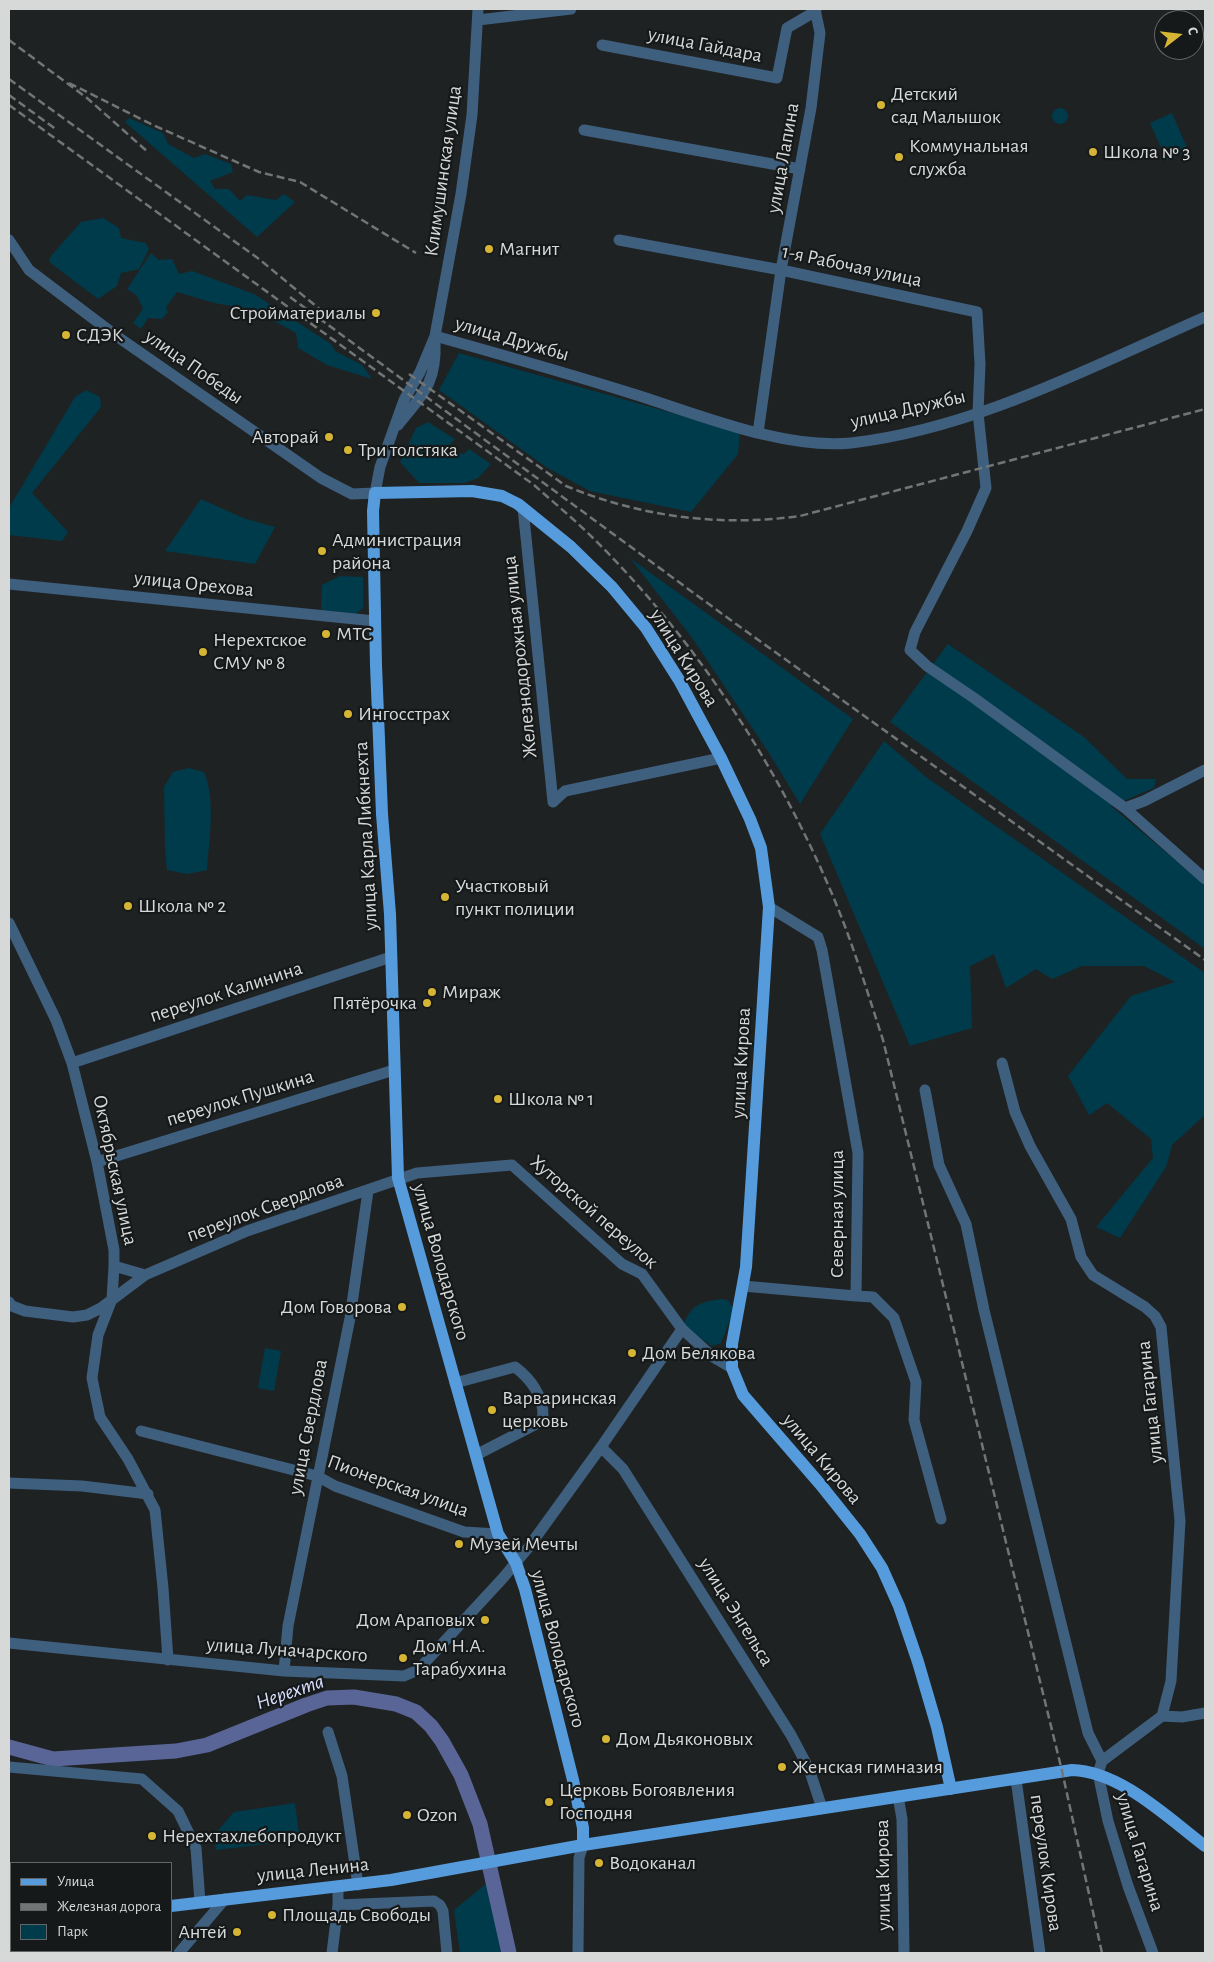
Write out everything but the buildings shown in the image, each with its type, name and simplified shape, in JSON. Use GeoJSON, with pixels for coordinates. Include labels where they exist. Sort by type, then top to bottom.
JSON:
{"type":"FeatureCollection","features":[{"type":"Feature","properties":{"kind":"main road","name":"улица Кирова"},"geometry":{"type":"LineString","coordinates":[[375,493],[472,491],[502,496],[523,508],[571,547],[612,587],[646,628],[679,680],[721,758],[750,819],[761,848],[769,907],[757,1118],[743,1286],[732,1344],[732,1368],[743,1395],[826,1491],[860,1534],[882,1568],[899,1606],[918,1662],[937,1727],[951,1788]]}},
{"type":"Feature","properties":{"kind":"main road","name":"улица Карла Либкнехта"},"geometry":{"type":"LineString","coordinates":[[375,493],[373,511],[375,620],[382,814],[389,898],[398,1178]]}},
{"type":"Feature","properties":{"kind":"main road","name":"улица Володарского"},"geometry":{"type":"LineString","coordinates":[[398,1178],[498,1534],[516,1563],[525,1589],[573,1780],[583,1828],[583,1845]]}},
{"type":"Feature","properties":{"kind":"main road"},"geometry":{"type":"LineString","coordinates":[[583,1845],[1100,1767],[1205,1846]]}},
{"type":"Feature","properties":{"kind":"main road","name":"улица Ленина"},"geometry":{"type":"LineString","coordinates":[[172,1906],[338,1887],[583,1845]]}},
{"type":"Feature","properties":{"kind":"street"},"geometry":{"type":"LineString","coordinates":[[478,14],[571,9]]}},
{"type":"Feature","properties":{"kind":"street","name":"улица Гайдара"},"geometry":{"type":"LineString","coordinates":[[602,45],[777,78],[787,28],[816,10]]}},
{"type":"Feature","properties":{"kind":"street","name":"улица Лапина"},"geometry":{"type":"LineString","coordinates":[[758,433],[781,270],[811,108],[820,33],[816,10]]}},
{"type":"Feature","properties":{"kind":"street","name":"Климушинская улица"},"geometry":{"type":"LineString","coordinates":[[375,493],[391,434],[428,388],[436,363],[435,336],[460,203],[469,135],[478,14]]}},
{"type":"Feature","properties":{"kind":"street"},"geometry":{"type":"LineString","coordinates":[[584,130],[800,168]]}},
{"type":"Feature","properties":{"kind":"street","name":"улица Победы"},"geometry":{"type":"LineString","coordinates":[[9,240],[13,256],[30,270],[115,334],[321,478],[352,494],[375,493]]}},
{"type":"Feature","properties":{"kind":"street","name":"1-я Рабочая улица"},"geometry":{"type":"LineString","coordinates":[[619,240],[781,270],[977,312],[980,364],[978,413]]}},
{"type":"Feature","properties":{"kind":"street","name":"улица Дружбы"},"geometry":{"type":"LineString","coordinates":[[435,336],[599,383],[758,433],[802,442],[850,443],[898,434],[978,413],[1032,392],[1205,317]]}},
{"type":"Feature","properties":{"kind":"street"},"geometry":{"type":"LineString","coordinates":[[978,413],[986,488],[967,531],[915,632],[910,650],[926,666],[974,698],[1125,808],[1205,879]]}},
{"type":"Feature","properties":{"kind":"street","name":"Железнодорожная улица"},"geometry":{"type":"LineString","coordinates":[[523,508],[553,802],[565,791],[721,758]]}},
{"type":"Feature","properties":{"kind":"street","name":"улица Орехова"},"geometry":{"type":"LineString","coordinates":[[9,584],[375,620]]}},
{"type":"Feature","properties":{"kind":"street"},"geometry":{"type":"LineString","coordinates":[[1125,808],[1144,801],[1205,770]]}},
{"type":"Feature","properties":{"kind":"street","name":"Северная улица"},"geometry":{"type":"LineString","coordinates":[[769,907],[818,937],[822,950],[858,1154],[856,1296],[874,1297],[894,1318],[916,1382],[914,1420],[941,1519]]}},
{"type":"Feature","properties":{"kind":"street","name":"Октябрьская улица"},"geometry":{"type":"LineString","coordinates":[[9,923],[56,1020],[72,1063],[97,1162],[114,1250],[114,1266],[112,1299],[98,1335],[92,1378],[100,1417],[128,1459],[148,1494],[154,1510],[163,1588],[168,1660]]}},
{"type":"Feature","properties":{"kind":"street","name":"переулок Калинина"},"geometry":{"type":"LineString","coordinates":[[72,1063],[391,957]]}},
{"type":"Feature","properties":{"kind":"street","name":"улица Гагарина"},"geometry":{"type":"LineString","coordinates":[[1002,1063],[1014,1112],[1030,1146],[1071,1219],[1081,1257],[1093,1275],[1144,1307],[1155,1316],[1161,1327],[1180,1521],[1170,1681],[1162,1716]]}},
{"type":"Feature","properties":{"kind":"street","name":"переулок Пушкина"},"geometry":{"type":"LineString","coordinates":[[97,1162],[394,1070]]}},
{"type":"Feature","properties":{"kind":"street","name":"улица Гагарина"},"geometry":{"type":"LineString","coordinates":[[925,1090],[939,1165],[966,1224],[984,1310],[1088,1733],[1100,1767],[1108,1821],[1125,1877],[1153,1953]]}},
{"type":"Feature","properties":{"kind":"street","name":"Хуторской переулок"},"geometry":{"type":"LineString","coordinates":[[398,1178],[416,1173],[512,1165],[622,1264],[642,1274],[682,1329],[713,1357],[732,1368]]}},
{"type":"Feature","properties":{"kind":"street","name":"переулок Свердлова"},"geometry":{"type":"LineString","coordinates":[[9,1302],[12,1306],[25,1311],[73,1317],[87,1315],[145,1275],[247,1231],[368,1191],[398,1178]]}},
{"type":"Feature","properties":{"kind":"street","name":"улица Свердлова"},"geometry":{"type":"LineString","coordinates":[[284,1671],[288,1626],[350,1318],[368,1191]]}},
{"type":"Feature","properties":{"kind":"street"},"geometry":{"type":"LineString","coordinates":[[114,1266],[145,1275]]}},
{"type":"Feature","properties":{"kind":"street"},"geometry":{"type":"LineString","coordinates":[[743,1286],[856,1296]]}},
{"type":"Feature","properties":{"kind":"street","name":"улица Луначарского"},"geometry":{"type":"LineString","coordinates":[[9,1643],[284,1671],[404,1676],[411,1674],[422,1665],[516,1563],[601,1447],[682,1329]]}},
{"type":"Feature","properties":{"kind":"street"},"geometry":{"type":"LineString","coordinates":[[455,1383],[515,1367],[533,1384],[544,1410],[543,1418],[538,1422],[476,1456]]}},
{"type":"Feature","properties":{"kind":"street","name":"Пионерская улица"},"geometry":{"type":"LineString","coordinates":[[142,1431],[317,1476],[335,1486],[464,1532],[498,1534]]}},
{"type":"Feature","properties":{"kind":"street","name":"улица Энгельса"},"geometry":{"type":"LineString","coordinates":[[601,1447],[623,1469],[791,1735],[809,1769],[822,1808]]}},
{"type":"Feature","properties":{"kind":"street"},"geometry":{"type":"LineString","coordinates":[[9,1483],[82,1486],[148,1494]]}},
{"type":"Feature","properties":{"kind":"street"},"geometry":{"type":"LineString","coordinates":[[1100,1767],[1162,1716],[1182,1718],[1205,1713]]}},
{"type":"Feature","properties":{"kind":"street"},"geometry":{"type":"LineString","coordinates":[[328,1732],[342,1776],[358,1884]]}},
{"type":"Feature","properties":{"kind":"street"},"geometry":{"type":"LineString","coordinates":[[9,1767],[142,1779],[178,1811],[196,1848],[200,1902]]}},
{"type":"Feature","properties":{"kind":"street","name":"переулок Кирова"},"geometry":{"type":"LineString","coordinates":[[1016,1779],[1040,1953]]}},
{"type":"Feature","properties":{"kind":"street","name":"улица Кирова"},"geometry":{"type":"LineString","coordinates":[[898,1796],[902,1819],[904,1953]]}},
{"type":"Feature","properties":{"kind":"street"},"geometry":{"type":"LineString","coordinates":[[578,1953],[579,1858],[583,1845]]}},
{"type":"Feature","properties":{"kind":"street"},"geometry":{"type":"LineString","coordinates":[[332,1953],[338,1905],[338,1887]]}},
{"type":"Feature","properties":{"kind":"street"},"geometry":{"type":"LineString","coordinates":[[179,1953],[225,1899]]}},
{"type":"Feature","properties":{"kind":"street"},"geometry":{"type":"LineString","coordinates":[[338,1905],[434,1902],[440,1905],[443,1911],[447,1953]]}},
{"type":"Feature","properties":{"kind":"green space"},"geometry":{"type":"Polygon","coordinates":[[[1060,108],[1066,110],[1068,116],[1066,122],[1060,124],[1054,122],[1052,116],[1054,110],[1060,108]]]}},
{"type":"Feature","properties":{"kind":"green space"},"geometry":{"type":"Polygon","coordinates":[[[1172,113],[1188,150],[1167,161],[1150,123],[1172,113]]]}},
{"type":"Feature","properties":{"kind":"green space"},"geometry":{"type":"Polygon","coordinates":[[[129,118],[163,133],[168,144],[194,158],[205,154],[231,164],[233,172],[210,181],[215,189],[229,189],[240,201],[247,195],[276,200],[284,194],[295,202],[257,237],[125,122],[129,118]]]}},
{"type":"Feature","properties":{"kind":"green space"},"geometry":{"type":"Polygon","coordinates":[[[103,218],[119,228],[121,238],[146,243],[149,249],[139,269],[121,273],[117,286],[98,299],[49,262],[51,256],[81,222],[103,218]]]}},
{"type":"Feature","properties":{"kind":"green space"},"geometry":{"type":"Polygon","coordinates":[[[151,253],[159,260],[172,259],[179,274],[192,271],[254,294],[331,344],[335,351],[362,365],[372,379],[327,365],[298,348],[296,333],[254,310],[214,303],[177,292],[166,307],[168,312],[162,319],[148,318],[141,329],[133,323],[143,309],[137,296],[127,289],[151,253]]]}},
{"type":"Feature","properties":{"kind":"green space"},"geometry":{"type":"Polygon","coordinates":[[[459,353],[740,432],[738,454],[691,512],[590,491],[546,467],[439,390],[459,353]]]}},
{"type":"Feature","properties":{"kind":"green space"},"geometry":{"type":"Polygon","coordinates":[[[86,390],[100,397],[101,407],[32,493],[68,532],[62,541],[9,535],[9,508],[75,397],[86,390]]]}},
{"type":"Feature","properties":{"kind":"green space"},"geometry":{"type":"Polygon","coordinates":[[[428,422],[455,439],[443,452],[464,454],[469,449],[491,464],[478,478],[465,483],[419,483],[400,462],[416,428],[428,422]]]}},
{"type":"Feature","properties":{"kind":"green space"},"geometry":{"type":"Polygon","coordinates":[[[201,499],[243,518],[275,527],[255,564],[165,551],[201,499]]]}},
{"type":"Feature","properties":{"kind":"green space"},"geometry":{"type":"Polygon","coordinates":[[[630,558],[853,719],[800,804],[769,753],[693,639],[630,558]]]}},
{"type":"Feature","properties":{"kind":"green space"},"geometry":{"type":"Polygon","coordinates":[[[340,576],[363,577],[363,608],[356,614],[321,610],[322,585],[340,576]]]}},
{"type":"Feature","properties":{"kind":"green space"},"geometry":{"type":"Polygon","coordinates":[[[948,644],[1084,737],[1127,779],[1156,779],[1154,788],[1111,806],[1205,885],[1205,949],[890,722],[948,644]]]}},
{"type":"Feature","properties":{"kind":"green space"},"geometry":{"type":"Polygon","coordinates":[[[884,741],[926,777],[1205,973],[1205,1115],[1172,1145],[1166,1167],[1120,1238],[1096,1227],[1153,1158],[1151,1139],[1107,1103],[1089,1115],[1068,1076],[1131,996],[1175,982],[1144,966],[1082,966],[1052,979],[1036,969],[1006,988],[994,954],[970,966],[972,1028],[910,1046],[820,834],[884,741]]]}},
{"type":"Feature","properties":{"kind":"green space"},"geometry":{"type":"Polygon","coordinates":[[[189,768],[204,772],[210,795],[211,820],[207,870],[187,874],[167,870],[164,787],[173,772],[189,768]]]}},
{"type":"Feature","properties":{"kind":"green space"},"geometry":{"type":"Polygon","coordinates":[[[721,1299],[728,1300],[734,1310],[721,1343],[712,1346],[686,1328],[684,1323],[690,1312],[698,1305],[721,1299]]]}},
{"type":"Feature","properties":{"kind":"green space"},"geometry":{"type":"Polygon","coordinates":[[[265,1348],[281,1351],[274,1391],[258,1388],[265,1348]]]}},
{"type":"Feature","properties":{"kind":"green space"},"geometry":{"type":"Polygon","coordinates":[[[295,1803],[300,1840],[216,1850],[213,1836],[234,1812],[295,1803]]]}},
{"type":"Feature","properties":{"kind":"green space"},"geometry":{"type":"Polygon","coordinates":[[[492,1879],[509,1953],[460,1953],[454,1910],[492,1879]]]}},
{"type":"Feature","properties":{"kind":"waterway","name":"Нерехта"},"geometry":{"type":"LineString","coordinates":[[9,1747],[53,1759],[176,1751],[207,1745],[327,1698],[354,1697],[396,1704],[416,1712],[431,1726],[442,1741],[461,1775],[480,1824],[509,1953]]}},
{"type":"Feature","properties":{"kind":"railway"},"geometry":{"type":"LineString","coordinates":[[9,40],[87,98],[149,153]]}},
{"type":"Feature","properties":{"kind":"railway"},"geometry":{"type":"LineString","coordinates":[[9,79],[259,259],[334,321]]}},
{"type":"Feature","properties":{"kind":"railway"},"geometry":{"type":"LineString","coordinates":[[69,83],[153,125],[259,172],[300,182],[416,253]]}},
{"type":"Feature","properties":{"kind":"railway"},"geometry":{"type":"LineString","coordinates":[[9,95],[57,130]]}},
{"type":"Feature","properties":{"kind":"railway"},"geometry":{"type":"LineString","coordinates":[[9,105],[534,485],[593,538],[664,616],[728,701],[756,746],[783,792],[829,887],[851,944],[883,1040],[1062,1771],[1102,1953]]}},
{"type":"Feature","properties":{"kind":"railway"},"geometry":{"type":"LineString","coordinates":[[290,297],[736,624],[1205,960]]}},
{"type":"Feature","properties":{"kind":"railway"},"geometry":{"type":"LineString","coordinates":[[409,374],[566,486],[594,497],[652,512],[711,520],[770,519],[800,516],[1205,409]]}},
{"type":"Feature","properties":{"kind":"place","name":"Детский сад Малышок"},"geometry":{"type":"Point","coordinates":[881,105]}},
{"type":"Feature","properties":{"kind":"place","name":"Школа № 3"},"geometry":{"type":"Point","coordinates":[1093,152]}},
{"type":"Feature","properties":{"kind":"place","name":"Коммунальная служба"},"geometry":{"type":"Point","coordinates":[899,157]}},
{"type":"Feature","properties":{"kind":"place","name":"Магнит"},"geometry":{"type":"Point","coordinates":[489,249]}},
{"type":"Feature","properties":{"kind":"place","name":"Стройматериалы"},"geometry":{"type":"Point","coordinates":[376,313]}},
{"type":"Feature","properties":{"kind":"place","name":"СДЭК"},"geometry":{"type":"Point","coordinates":[66,335]}},
{"type":"Feature","properties":{"kind":"place","name":"Авторай"},"geometry":{"type":"Point","coordinates":[329,437]}},
{"type":"Feature","properties":{"kind":"place","name":"Три толстяка"},"geometry":{"type":"Point","coordinates":[348,450]}},
{"type":"Feature","properties":{"kind":"place","name":"Администрация района"},"geometry":{"type":"Point","coordinates":[322,551]}},
{"type":"Feature","properties":{"kind":"place","name":"МТС"},"geometry":{"type":"Point","coordinates":[326,634]}},
{"type":"Feature","properties":{"kind":"place","name":"Нерехтское СМУ № 8"},"geometry":{"type":"Point","coordinates":[203,652]}},
{"type":"Feature","properties":{"kind":"place","name":"Ингосстрах"},"geometry":{"type":"Point","coordinates":[348,714]}},
{"type":"Feature","properties":{"kind":"place","name":"Участковый пункт полиции"},"geometry":{"type":"Point","coordinates":[445,897]}},
{"type":"Feature","properties":{"kind":"place","name":"Школа № 2"},"geometry":{"type":"Point","coordinates":[128,906]}},
{"type":"Feature","properties":{"kind":"place","name":"Мираж"},"geometry":{"type":"Point","coordinates":[432,992]}},
{"type":"Feature","properties":{"kind":"place","name":"Пятёрочка"},"geometry":{"type":"Point","coordinates":[427,1003]}},
{"type":"Feature","properties":{"kind":"place","name":"Школа № 1"},"geometry":{"type":"Point","coordinates":[498,1099]}},
{"type":"Feature","properties":{"kind":"place","name":"Дом Говорова"},"geometry":{"type":"Point","coordinates":[402,1307]}},
{"type":"Feature","properties":{"kind":"place","name":"Дом Белякова"},"geometry":{"type":"Point","coordinates":[632,1353]}},
{"type":"Feature","properties":{"kind":"place","name":"Варваринская церковь"},"geometry":{"type":"Point","coordinates":[492,1410]}},
{"type":"Feature","properties":{"kind":"place","name":"Музей Мечты"},"geometry":{"type":"Point","coordinates":[459,1544]}},
{"type":"Feature","properties":{"kind":"place","name":"Дом Араповых"},"geometry":{"type":"Point","coordinates":[485,1620]}},
{"type":"Feature","properties":{"kind":"place","name":"Дом Н.А. Тарабухина"},"geometry":{"type":"Point","coordinates":[403,1658]}},
{"type":"Feature","properties":{"kind":"place","name":"Дом Дьяконовых"},"geometry":{"type":"Point","coordinates":[606,1739]}},
{"type":"Feature","properties":{"kind":"place","name":"Женская гимназия"},"geometry":{"type":"Point","coordinates":[782,1767]}},
{"type":"Feature","properties":{"kind":"place","name":"Церковь Богоявления Господня"},"geometry":{"type":"Point","coordinates":[549,1802]}},
{"type":"Feature","properties":{"kind":"place","name":"Ozon"},"geometry":{"type":"Point","coordinates":[407,1815]}},
{"type":"Feature","properties":{"kind":"place","name":"Нерехтахлебопродукт"},"geometry":{"type":"Point","coordinates":[152,1836]}},
{"type":"Feature","properties":{"kind":"place","name":"Водоканал"},"geometry":{"type":"Point","coordinates":[599,1863]}},
{"type":"Feature","properties":{"kind":"place","name":"Площадь Свободы"},"geometry":{"type":"Point","coordinates":[272,1915]}},
{"type":"Feature","properties":{"kind":"place","name":"Антей"},"geometry":{"type":"Point","coordinates":[237,1932]}}]}
